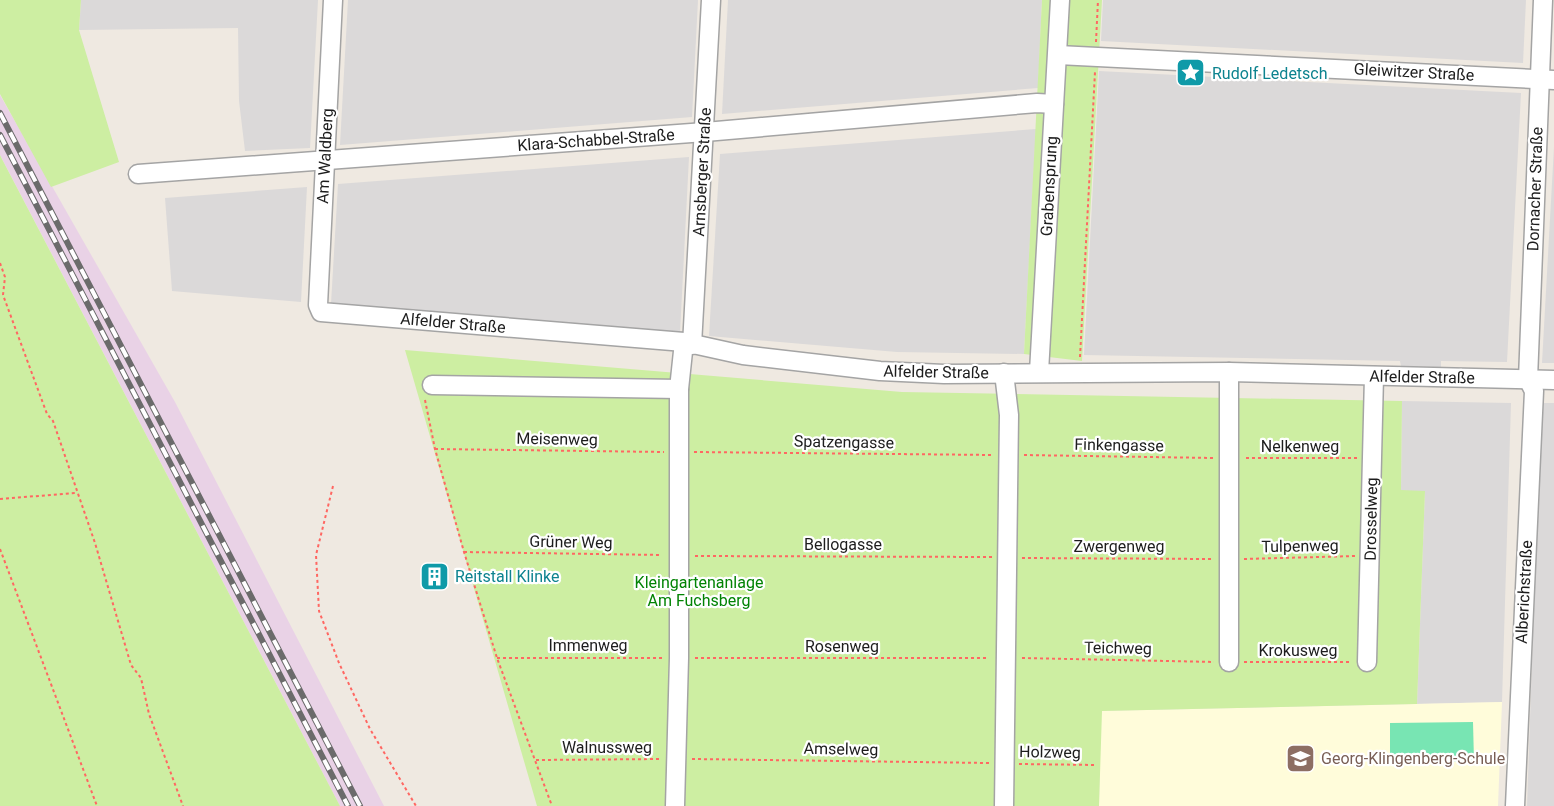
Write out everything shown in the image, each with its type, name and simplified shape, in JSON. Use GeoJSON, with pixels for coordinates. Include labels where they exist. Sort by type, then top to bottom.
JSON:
{"type":"FeatureCollection","features":[{"type":"Feature","properties":{"kind":"street","name":"Am Waldberg"},"geometry":{"type":"LineString","coordinates":[[321,312],[318,298],[333,0]]}},
{"type":"Feature","properties":{"kind":"street","name":"Arnsberger Straße"},"geometry":{"type":"LineString","coordinates":[[675,806],[679,658],[679,389],[688,344],[705,132],[711,0]]}},
{"type":"Feature","properties":{"kind":"street","name":"Grabensprung"},"geometry":{"type":"LineString","coordinates":[[1039,372],[1060,0]]}},
{"type":"Feature","properties":{"kind":"street","name":"Dornacher Straße"},"geometry":{"type":"LineString","coordinates":[[1528,379],[1547,80],[1543,0]]}},
{"type":"Feature","properties":{"kind":"street","name":"Gleiwitzer Straße"},"geometry":{"type":"LineString","coordinates":[[1058,55],[1547,80]]}},
{"type":"Feature","properties":{"kind":"street","name":"Klara-Schabbel-Straße"},"geometry":{"type":"LineString","coordinates":[[138,174],[705,132],[1037,102],[1054,104]]}},
{"type":"Feature","properties":{"kind":"street","name":"Alfelder Straße"},"geometry":{"type":"LineString","coordinates":[[321,312],[688,344],[743,355],[880,371],[1229,372],[1554,380]]}},
{"type":"Feature","properties":{"kind":"street"},"geometry":{"type":"LineString","coordinates":[[1229,372],[1229,662]]}},
{"type":"Feature","properties":{"kind":"street"},"geometry":{"type":"LineString","coordinates":[[1004,373],[1009,415],[1004,806]]}},
{"type":"Feature","properties":{"kind":"street","name":"Drosselweg"},"geometry":{"type":"LineString","coordinates":[[1367,662],[1374,376]]}},
{"type":"Feature","properties":{"kind":"street","name":"Alberichstraße"},"geometry":{"type":"LineString","coordinates":[[1515,806],[1534,391],[1528,379]]}},
{"type":"Feature","properties":{"kind":"street"},"geometry":{"type":"LineString","coordinates":[[432,385],[679,389]]}},
{"type":"Feature","properties":{"kind":"path"},"geometry":{"type":"LineString","coordinates":[[1079,371],[1098,0]]}},
{"type":"Feature","properties":{"kind":"path"},"geometry":{"type":"LineString","coordinates":[[0,263],[5,277],[3,295],[47,414],[53,421],[95,543],[131,665],[141,678],[149,714],[183,806]]}},
{"type":"Feature","properties":{"kind":"path"},"geometry":{"type":"LineString","coordinates":[[432,385],[424,401],[464,552],[497,658],[552,806]]}},
{"type":"Feature","properties":{"kind":"path","name":"Meisenweg"},"geometry":{"type":"LineString","coordinates":[[435,449],[679,452]]}},
{"type":"Feature","properties":{"kind":"path","name":"Spatzengasse"},"geometry":{"type":"LineString","coordinates":[[679,452],[1009,455]]}},
{"type":"Feature","properties":{"kind":"path","name":"Finkengasse"},"geometry":{"type":"LineString","coordinates":[[1009,455],[1228,458]]}},
{"type":"Feature","properties":{"kind":"path","name":"Nelkenweg"},"geometry":{"type":"LineString","coordinates":[[1228,458],[1372,458]]}},
{"type":"Feature","properties":{"kind":"path"},"geometry":{"type":"LineString","coordinates":[[333,486],[316,555],[319,611],[370,729],[416,806]]}},
{"type":"Feature","properties":{"kind":"path"},"geometry":{"type":"LineString","coordinates":[[0,500],[76,493]]}},
{"type":"Feature","properties":{"kind":"path"},"geometry":{"type":"LineString","coordinates":[[0,549],[97,806]]}},
{"type":"Feature","properties":{"kind":"path","name":"Grüner Weg"},"geometry":{"type":"LineString","coordinates":[[464,552],[678,555]]}},
{"type":"Feature","properties":{"kind":"path","name":"Bellogasse"},"geometry":{"type":"LineString","coordinates":[[678,555],[1008,558]]}},
{"type":"Feature","properties":{"kind":"path","name":"Tulpenweg"},"geometry":{"type":"LineString","coordinates":[[1230,560],[1371,556]]}},
{"type":"Feature","properties":{"kind":"path","name":"Zwergenweg"},"geometry":{"type":"LineString","coordinates":[[1008,558],[1230,560]]}},
{"type":"Feature","properties":{"kind":"path","name":"Immenweg"},"geometry":{"type":"LineString","coordinates":[[497,658],[679,658]]}},
{"type":"Feature","properties":{"kind":"path","name":"Rosenweg"},"geometry":{"type":"LineString","coordinates":[[679,658],[1006,658]]}},
{"type":"Feature","properties":{"kind":"path","name":"Teichweg"},"geometry":{"type":"LineString","coordinates":[[1006,658],[1229,662]]}},
{"type":"Feature","properties":{"kind":"path","name":"Krokusweg"},"geometry":{"type":"LineString","coordinates":[[1229,662],[1367,662]]}},
{"type":"Feature","properties":{"kind":"path","name":"Walnussweg"},"geometry":{"type":"LineString","coordinates":[[536,760],[677,759]]}},
{"type":"Feature","properties":{"kind":"path","name":"Amselweg"},"geometry":{"type":"LineString","coordinates":[[677,759],[1004,763]]}},
{"type":"Feature","properties":{"kind":"path","name":"Holzweg"},"geometry":{"type":"LineString","coordinates":[[1004,763],[1096,765]]}},
{"type":"Feature","properties":{"kind":"shaded area"},"geometry":{"type":"Polygon","coordinates":[[[81,0],[318,0],[310,148],[245,151],[239,101],[238,28],[79,30],[81,0]]]}},
{"type":"Feature","properties":{"kind":"shaded area"},"geometry":{"type":"Polygon","coordinates":[[[348,0],[698,0],[692,117],[340,145],[348,0]]]}},
{"type":"Feature","properties":{"kind":"shaded area"},"geometry":{"type":"Polygon","coordinates":[[[728,0],[1042,0],[1038,88],[722,114],[728,0]]]}},
{"type":"Feature","properties":{"kind":"shaded area"},"geometry":{"type":"Polygon","coordinates":[[[1103,0],[1526,0],[1523,63],[1101,41],[1103,0]]]}},
{"type":"Feature","properties":{"kind":"shaded area"},"geometry":{"type":"Polygon","coordinates":[[[1099,71],[1521,93],[1507,362],[1441,361],[1441,367],[1401,366],[1400,361],[1084,355],[1099,71]]]}},
{"type":"Feature","properties":{"kind":"shaded area"},"geometry":{"type":"Polygon","coordinates":[[[0,95],[175,402],[384,806],[340,806],[0,155],[0,95]]]}},
{"type":"Feature","properties":{"kind":"shaded area"},"geometry":{"type":"Polygon","coordinates":[[[1036,129],[1024,354],[897,352],[709,336],[720,154],[1036,129]]]}},
{"type":"Feature","properties":{"kind":"shaded area"},"geometry":{"type":"Polygon","coordinates":[[[1554,147],[1554,363],[1542,363],[1554,147]]]}},
{"type":"Feature","properties":{"kind":"shaded area"},"geometry":{"type":"Polygon","coordinates":[[[689,157],[680,333],[331,304],[338,184],[689,157]]]}},
{"type":"Feature","properties":{"kind":"shaded area"},"geometry":{"type":"Polygon","coordinates":[[[307,187],[301,302],[172,291],[165,198],[307,187]]]}},
{"type":"Feature","properties":{"kind":"shaded area"},"geometry":{"type":"Polygon","coordinates":[[[1402,401],[1511,403],[1502,702],[1417,704],[1425,491],[1401,491],[1402,401]]]}},
{"type":"Feature","properties":{"kind":"shaded area"},"geometry":{"type":"Polygon","coordinates":[[[1541,403],[1554,403],[1554,806],[1527,806],[1541,403]]]}},
{"type":"Feature","properties":{"kind":"shaded area","name":"Georg-Klingenberg-Schule"},"geometry":{"type":"Polygon","coordinates":[[[1502,702],[1498,806],[1099,806],[1101,711],[1502,702]]]}},
{"type":"Feature","properties":{"kind":"green space"},"geometry":{"type":"Polygon","coordinates":[[[0,0],[81,0],[79,30],[119,162],[51,187],[0,94],[0,0]]]}},
{"type":"Feature","properties":{"kind":"green space"},"geometry":{"type":"Polygon","coordinates":[[[1042,0],[1102,0],[1082,361],[1024,354],[1042,0]]]}},
{"type":"Feature","properties":{"kind":"green space"},"geometry":{"type":"Polygon","coordinates":[[[0,155],[3,161],[340,806],[0,806],[0,155]]]}},
{"type":"Feature","properties":{"kind":"green space","name":"Kleingartenanlage Am Fuchsberg"},"geometry":{"type":"Polygon","coordinates":[[[405,350],[902,392],[1402,401],[1401,490],[1425,491],[1417,704],[1102,711],[1099,806],[537,806],[405,350]]]}},
{"type":"Feature","properties":{"kind":"green space"},"geometry":{"type":"Polygon","coordinates":[[[1473,722],[1474,761],[1390,763],[1390,723],[1473,722]]]}},
{"type":"Feature","properties":{"kind":"railway"},"geometry":{"type":"LineString","coordinates":[[0,113],[360,806]]}},
{"type":"Feature","properties":{"kind":"railway"},"geometry":{"type":"LineString","coordinates":[[0,135],[348,806]]}},
{"type":"Feature","properties":{"kind":"place","name":"Rudolf Ledetsch"},"geometry":{"type":"Point","coordinates":[1191,73]}},
{"type":"Feature","properties":{"kind":"place","name":"Reitstall Klinke"},"geometry":{"type":"Point","coordinates":[434,576]}},
{"type":"Feature","properties":{"kind":"place","name":"Georg-Klingenberg-Schule"},"geometry":{"type":"Point","coordinates":[1300,758]}}]}
